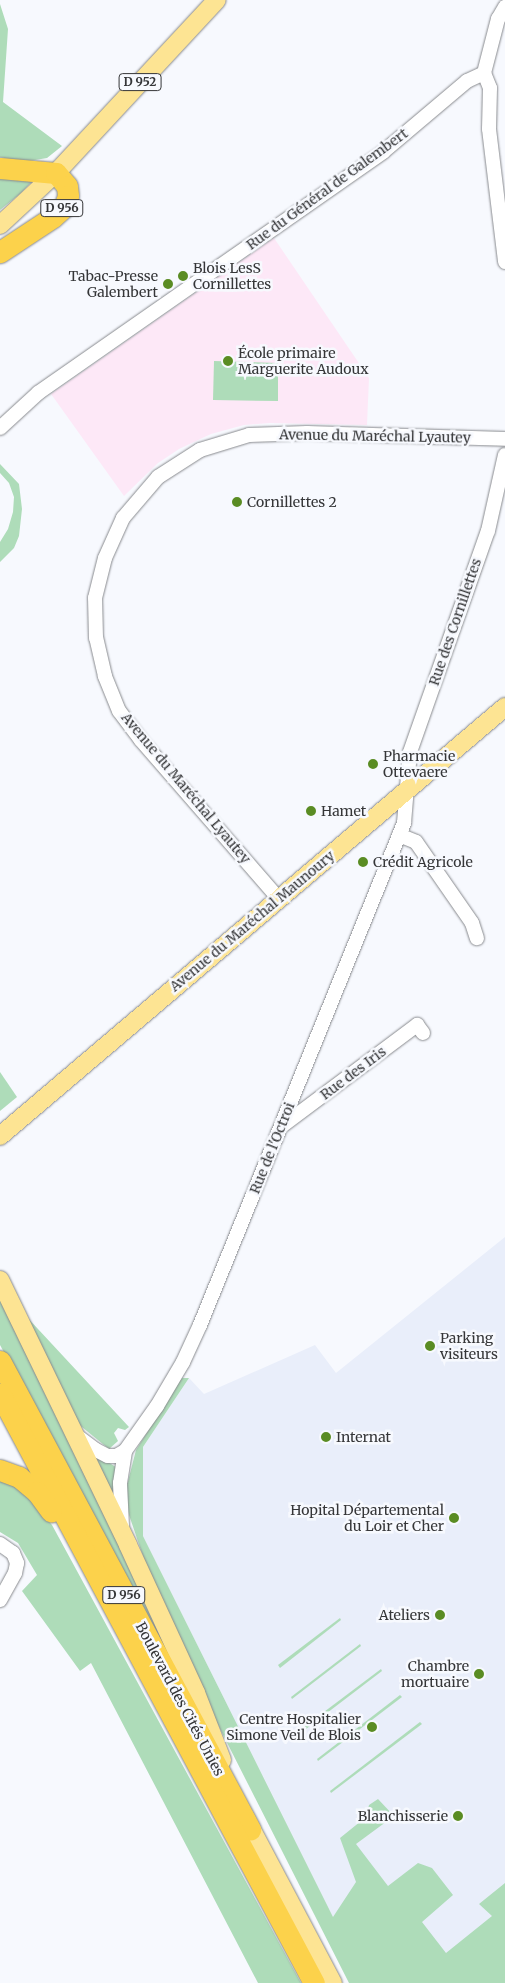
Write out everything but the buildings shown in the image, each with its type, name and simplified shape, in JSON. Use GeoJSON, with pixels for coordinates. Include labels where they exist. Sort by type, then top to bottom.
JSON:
{"type":"FeatureCollection","features":[{"type":"Feature","properties":{"kind":"highway"},"geometry":{"type":"LineString","coordinates":[[0,168],[56,173]]}},
{"type":"Feature","properties":{"kind":"highway","name":"D 956"},"geometry":{"type":"LineString","coordinates":[[0,252],[53,217],[64,207],[68,196],[67,186],[56,173]]}},
{"type":"Feature","properties":{"kind":"highway","name":"Boulevard des Cités Unies"},"geometry":{"type":"LineString","coordinates":[[0,1361],[250,1829]]}},
{"type":"Feature","properties":{"kind":"highway","name":"Boulevard des Cités Unies"},"geometry":{"type":"LineString","coordinates":[[0,1394],[314,1983]]}},
{"type":"Feature","properties":{"kind":"highway"},"geometry":{"type":"LineString","coordinates":[[0,1470],[19,1477],[38,1492],[94,1570]]}},
{"type":"Feature","properties":{"kind":"main road","name":"D 952"},"geometry":{"type":"LineString","coordinates":[[56,173],[217,0]]}},
{"type":"Feature","properties":{"kind":"main road","name":"D 956"},"geometry":{"type":"LineString","coordinates":[[0,225],[56,173]]}},
{"type":"Feature","properties":{"kind":"main road","name":"Avenue du Maréchal Maunoury"},"geometry":{"type":"LineString","coordinates":[[0,1136],[505,707]]}},
{"type":"Feature","properties":{"kind":"main road","name":"D 956"},"geometry":{"type":"LineString","coordinates":[[0,1280],[70,1429],[128,1545],[196,1693],[250,1829]]}},
{"type":"Feature","properties":{"kind":"main road","name":"Boulevard des Cités Unies"},"geometry":{"type":"LineString","coordinates":[[250,1829],[333,1983]]}},
{"type":"Feature","properties":{"kind":"street"},"geometry":{"type":"LineString","coordinates":[[505,6],[498,19],[484,72],[490,88],[489,129],[503,216],[505,262]]}},
{"type":"Feature","properties":{"kind":"street","name":"Rue du Général de Galembert"},"geometry":{"type":"LineString","coordinates":[[0,428],[38,392],[383,152],[467,81],[484,72]]}},
{"type":"Feature","properties":{"kind":"street","name":"Avenue du Maréchal Lyautey"},"geometry":{"type":"LineString","coordinates":[[279,899],[141,740],[119,710],[105,676],[96,638],[95,598],[105,558],[123,518],[158,477],[165,472],[200,450],[248,435],[307,433],[505,439]]}},
{"type":"Feature","properties":{"kind":"street","name":"Rue des Cornillettes"},"geometry":{"type":"LineString","coordinates":[[408,790],[410,752],[488,530],[505,454]]}},
{"type":"Feature","properties":{"kind":"street","name":"Rue de l'Octroi"},"geometry":{"type":"LineString","coordinates":[[128,1545],[119,1502],[125,1451],[157,1406],[183,1362],[281,1127],[399,835],[405,819],[408,790]]}},
{"type":"Feature","properties":{"kind":"street"},"geometry":{"type":"LineString","coordinates":[[388,805],[399,835],[416,842],[472,923],[477,938]]}},
{"type":"Feature","properties":{"kind":"street","name":"Rue des Iris"},"geometry":{"type":"LineString","coordinates":[[281,1127],[418,1025],[423,1033]]}},
{"type":"Feature","properties":{"kind":"street"},"geometry":{"type":"LineString","coordinates":[[70,1429],[81,1440],[108,1456],[116,1456],[125,1451]]}},
{"type":"Feature","properties":{"kind":"street"},"geometry":{"type":"LineString","coordinates":[[0,1544],[13,1553],[17,1563],[15,1573],[0,1600]]}},
{"type":"Feature","properties":{"kind":"shaded area","name":"École primaire Marguerite Audoux"},"geometry":{"type":"Polygon","coordinates":[[[274,238],[369,378],[367,425],[270,423],[244,425],[211,434],[179,449],[158,463],[124,496],[51,394],[274,238]]]}},
{"type":"Feature","properties":{"kind":"shaded area","name":"Centre Hospitalier Simone Veil de Blois"},"geometry":{"type":"Polygon","coordinates":[[[505,1237],[505,1983],[333,1918],[143,1536],[143,1447],[189,1378],[204,1394],[315,1345],[336,1373],[505,1237]]]}},
{"type":"Feature","properties":{"kind":"green space"},"geometry":{"type":"Polygon","coordinates":[[[0,4],[8,29],[3,102],[62,146],[47,158],[23,162],[0,157],[0,4]]]}},
{"type":"Feature","properties":{"kind":"green space"},"geometry":{"type":"Polygon","coordinates":[[[0,172],[36,177],[21,193],[0,210],[0,172]]]}},
{"type":"Feature","properties":{"kind":"green space"},"geometry":{"type":"Polygon","coordinates":[[[214,361],[278,363],[278,401],[213,400],[214,361]]]}},
{"type":"Feature","properties":{"kind":"green space"},"geometry":{"type":"Polygon","coordinates":[[[0,464],[19,484],[22,509],[19,536],[14,548],[0,562],[0,542],[8,529],[13,512],[14,497],[9,483],[0,473],[0,464]]]}},
{"type":"Feature","properties":{"kind":"green space"},"geometry":{"type":"Polygon","coordinates":[[[0,1072],[17,1097],[0,1111],[0,1072]]]}},
{"type":"Feature","properties":{"kind":"green space"},"geometry":{"type":"Polygon","coordinates":[[[0,1292],[196,1707],[0,1345],[0,1292]]]}},
{"type":"Feature","properties":{"kind":"green space"},"geometry":{"type":"Polygon","coordinates":[[[25,1315],[129,1427],[125,1430],[118,1428],[114,1433],[118,1441],[109,1449],[77,1423],[25,1315]]]}},
{"type":"Feature","properties":{"kind":"green space"},"geometry":{"type":"Polygon","coordinates":[[[181,1378],[189,1378],[143,1447],[143,1536],[333,1917],[356,1882],[340,1838],[366,1817],[369,1805],[378,1799],[394,1816],[356,1844],[388,1886],[418,1863],[432,1868],[453,1895],[422,1922],[446,1953],[492,1916],[479,1904],[505,1883],[505,1983],[349,1983],[214,1717],[144,1559],[128,1512],[125,1493],[136,1450],[181,1378]]]}},
{"type":"Feature","properties":{"kind":"green space"},"geometry":{"type":"Polygon","coordinates":[[[83,1447],[116,1467],[113,1502],[83,1447]]]}},
{"type":"Feature","properties":{"kind":"green space"},"geometry":{"type":"Polygon","coordinates":[[[0,1481],[16,1484],[52,1525],[301,1983],[258,1983],[91,1663],[80,1671],[22,1591],[37,1575],[18,1543],[0,1532],[0,1481]]]}},
{"type":"Feature","properties":{"kind":"green space"},"geometry":{"type":"Polygon","coordinates":[[[340,1618],[341,1620],[280,1668],[278,1665],[340,1618]]]}},
{"type":"Feature","properties":{"kind":"green space"},"geometry":{"type":"Polygon","coordinates":[[[360,1644],[361,1646],[292,1699],[291,1697],[360,1644]]]}},
{"type":"Feature","properties":{"kind":"green space"},"geometry":{"type":"Polygon","coordinates":[[[381,1669],[382,1671],[306,1729],[304,1727],[381,1669]]]}},
{"type":"Feature","properties":{"kind":"green space"},"geometry":{"type":"Polygon","coordinates":[[[400,1695],[402,1697],[318,1761],[317,1759],[400,1695]]]}},
{"type":"Feature","properties":{"kind":"green space"},"geometry":{"type":"Polygon","coordinates":[[[420,1722],[422,1724],[331,1793],[330,1791],[420,1722]]]}},
{"type":"Feature","properties":{"kind":"place","name":"Blois LesS Cornillettes"},"geometry":{"type":"Point","coordinates":[183,276]}},
{"type":"Feature","properties":{"kind":"place","name":"Tabac-Presse Galembert"},"geometry":{"type":"Point","coordinates":[168,284]}},
{"type":"Feature","properties":{"kind":"place","name":"École primaire Marguerite Audoux"},"geometry":{"type":"Point","coordinates":[228,361]}},
{"type":"Feature","properties":{"kind":"place","name":"Cornillettes 2"},"geometry":{"type":"Point","coordinates":[237,502]}},
{"type":"Feature","properties":{"kind":"place","name":"Pharmacie Ottevaere"},"geometry":{"type":"Point","coordinates":[373,764]}},
{"type":"Feature","properties":{"kind":"place","name":"Hamet"},"geometry":{"type":"Point","coordinates":[311,811]}},
{"type":"Feature","properties":{"kind":"place","name":"Crédit Agricole"},"geometry":{"type":"Point","coordinates":[363,862]}},
{"type":"Feature","properties":{"kind":"place","name":"Parking visiteurs"},"geometry":{"type":"Point","coordinates":[430,1346]}},
{"type":"Feature","properties":{"kind":"place","name":"Internat"},"geometry":{"type":"Point","coordinates":[326,1437]}},
{"type":"Feature","properties":{"kind":"place","name":"Hopital Départemental du Loir et Cher"},"geometry":{"type":"Point","coordinates":[454,1518]}},
{"type":"Feature","properties":{"kind":"place","name":"Ateliers"},"geometry":{"type":"Point","coordinates":[440,1615]}},
{"type":"Feature","properties":{"kind":"place","name":"Chambre mortuaire"},"geometry":{"type":"Point","coordinates":[479,1674]}},
{"type":"Feature","properties":{"kind":"place","name":"Centre Hospitalier Simone Veil de Blois"},"geometry":{"type":"Point","coordinates":[372,1727]}},
{"type":"Feature","properties":{"kind":"place","name":"Blanchisserie"},"geometry":{"type":"Point","coordinates":[458,1816]}}]}
